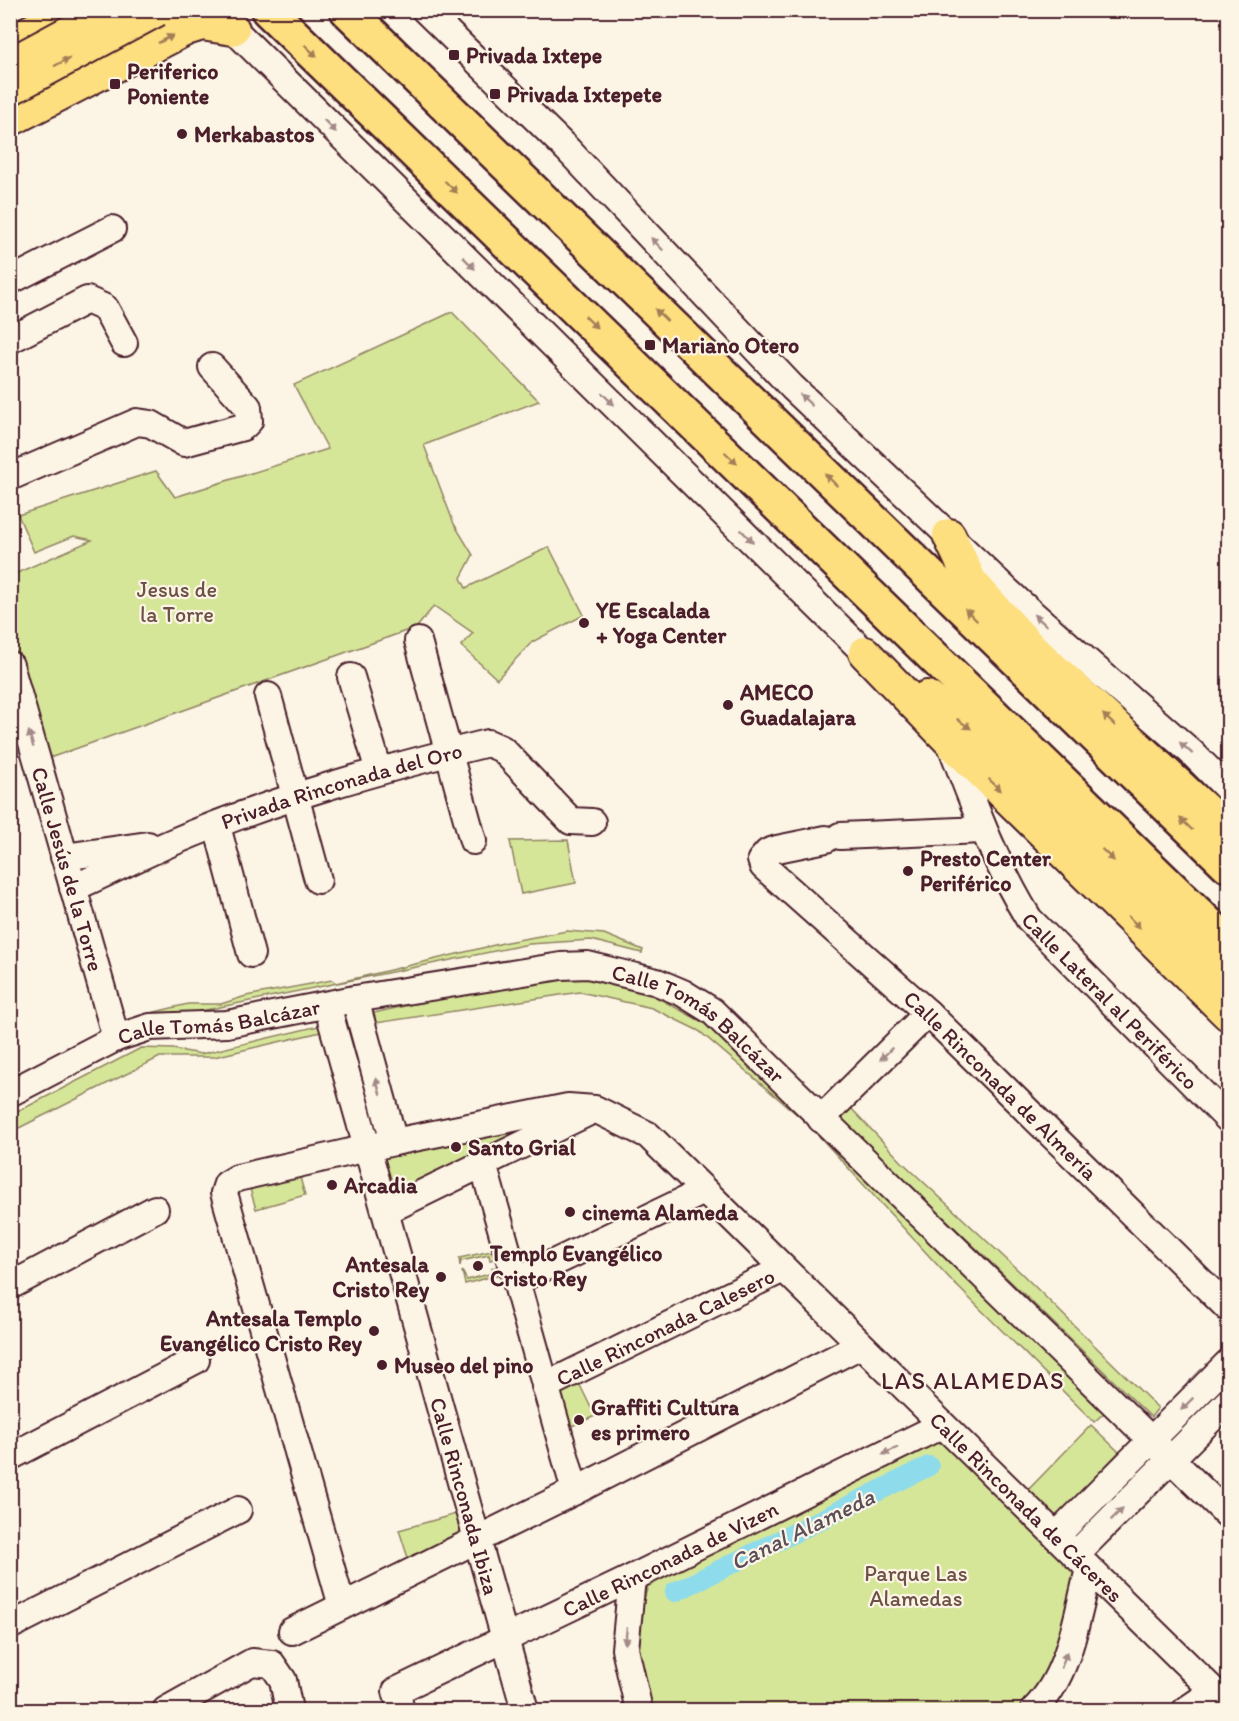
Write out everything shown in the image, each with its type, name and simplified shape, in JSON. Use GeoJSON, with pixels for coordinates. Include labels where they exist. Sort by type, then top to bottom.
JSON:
{"type":"FeatureCollection","features":[{"type":"Feature","properties":{"kind":"highway"},"geometry":{"type":"LineString","coordinates":[[268,10],[1228,943]]}},
{"type":"Feature","properties":{"kind":"highway"},"geometry":{"type":"LineString","coordinates":[[347,10],[1228,865]]}},
{"type":"Feature","properties":{"kind":"main road"},"geometry":{"type":"LineString","coordinates":[[10,64],[110,10]]}},
{"type":"Feature","properties":{"kind":"main road"},"geometry":{"type":"LineString","coordinates":[[10,89],[157,10]]}},
{"type":"Feature","properties":{"kind":"main road"},"geometry":{"type":"LineString","coordinates":[[10,42],[63,15],[73,12],[83,13],[100,22],[106,29],[110,54],[96,75]]}},
{"type":"Feature","properties":{"kind":"main road"},"geometry":{"type":"LineString","coordinates":[[10,120],[186,29],[224,20]]}},
{"type":"Feature","properties":{"kind":"main road"},"geometry":{"type":"LineString","coordinates":[[949,535],[971,582],[1026,643],[1228,831]]}},
{"type":"Feature","properties":{"kind":"main road"},"geometry":{"type":"LineString","coordinates":[[865,653],[950,741],[1228,1014]]}},
{"type":"Feature","properties":{"kind":"main road"},"geometry":{"type":"LineString","coordinates":[[865,653],[1000,749],[1228,973]]}},
{"type":"Feature","properties":{"kind":"street"},"geometry":{"type":"LineString","coordinates":[[425,10],[568,150],[792,387],[1017,600],[1191,752],[1228,789]]}},
{"type":"Feature","properties":{"kind":"street"},"geometry":{"type":"LineString","coordinates":[[224,20],[865,653]]}},
{"type":"Feature","properties":{"kind":"street"},"geometry":{"type":"LineString","coordinates":[[10,281],[112,229]]}},
{"type":"Feature","properties":{"kind":"street"},"geometry":{"type":"LineString","coordinates":[[10,340],[87,300],[100,303],[105,308],[124,343]]}},
{"type":"Feature","properties":{"kind":"street"},"geometry":{"type":"LineString","coordinates":[[10,477],[137,422],[151,424],[184,443],[243,427],[249,421],[248,406],[212,367]]}},
{"type":"Feature","properties":{"kind":"street"},"geometry":{"type":"LineString","coordinates":[[418,641],[473,841]]}},
{"type":"Feature","properties":{"kind":"street","name":"Calle Jesús de la Torre"},"geometry":{"type":"LineString","coordinates":[[10,665],[116,1038]]}},
{"type":"Feature","properties":{"kind":"street"},"geometry":{"type":"LineString","coordinates":[[351,677],[380,771]]}},
{"type":"Feature","properties":{"kind":"street"},"geometry":{"type":"LineString","coordinates":[[268,696],[318,880]]}},
{"type":"Feature","properties":{"kind":"street","name":"Calle Lateral al Periférico"},"geometry":{"type":"LineString","coordinates":[[950,741],[983,830],[1006,882],[1029,918],[1228,1119]]}},
{"type":"Feature","properties":{"kind":"street","name":"Privada Rinconada del Oro"},"geometry":{"type":"LineString","coordinates":[[74,888],[175,841],[297,796],[380,771],[488,743],[502,749],[571,821],[592,822]]}},
{"type":"Feature","properties":{"kind":"street"},"geometry":{"type":"LineString","coordinates":[[217,826],[251,954]]}},
{"type":"Feature","properties":{"kind":"street","name":"Calle Rinconada de Almería"},"geometry":{"type":"LineString","coordinates":[[983,830],[833,837],[768,852],[761,860],[766,871],[928,1013],[1228,1308]]}},
{"type":"Feature","properties":{"kind":"street"},"geometry":{"type":"LineString","coordinates":[[64,857],[175,841]]}},
{"type":"Feature","properties":{"kind":"street","name":"Calle Tomás Balcázar"},"geometry":{"type":"LineString","coordinates":[[10,1093],[116,1038],[150,1027],[227,1024],[355,999],[561,966],[588,965],[625,973],[683,993],[712,1011],[1228,1515]]}},
{"type":"Feature","properties":{"kind":"street"},"geometry":{"type":"LineString","coordinates":[[355,999],[394,1142]]}},
{"type":"Feature","properties":{"kind":"street","name":"Calle Rinconada Ibiza"},"geometry":{"type":"LineString","coordinates":[[327,1005],[525,1710]]}},
{"type":"Feature","properties":{"kind":"street"},"geometry":{"type":"LineString","coordinates":[[821,1119],[928,1013]]}},
{"type":"Feature","properties":{"kind":"street","name":"Calle Rinconada de Cáceres"},"geometry":{"type":"LineString","coordinates":[[342,1606],[224,1192],[227,1184],[237,1178],[540,1111],[568,1107],[595,1109],[648,1135],[1221,1698]]}},
{"type":"Feature","properties":{"kind":"street"},"geometry":{"type":"LineString","coordinates":[[386,1211],[595,1109]]}},
{"type":"Feature","properties":{"kind":"street"},"geometry":{"type":"LineString","coordinates":[[483,1164],[575,1491]]}},
{"type":"Feature","properties":{"kind":"street"},"geometry":{"type":"LineString","coordinates":[[516,1281],[704,1191]]}},
{"type":"Feature","properties":{"kind":"street"},"geometry":{"type":"LineString","coordinates":[[10,1286],[155,1209]]}},
{"type":"Feature","properties":{"kind":"street","name":"Calle Rinconada Calesero"},"geometry":{"type":"LineString","coordinates":[[545,1386],[783,1269]]}},
{"type":"Feature","properties":{"kind":"street"},"geometry":{"type":"LineString","coordinates":[[292,1631],[575,1491],[861,1345]]}},
{"type":"Feature","properties":{"kind":"street"},"geometry":{"type":"LineString","coordinates":[[10,1457],[196,1360]]}},
{"type":"Feature","properties":{"kind":"street"},"geometry":{"type":"LineString","coordinates":[[1056,1536],[1228,1363]]}},
{"type":"Feature","properties":{"kind":"street"},"geometry":{"type":"LineString","coordinates":[[1034,1710],[1064,1664],[1082,1562],[1171,1459],[1228,1402]]}},
{"type":"Feature","properties":{"kind":"street","name":"Calle Rinconada de Vizen"},"geometry":{"type":"LineString","coordinates":[[399,1701],[505,1640],[942,1425]]}},
{"type":"Feature","properties":{"kind":"street"},"geometry":{"type":"LineString","coordinates":[[10,1626],[238,1510]]}},
{"type":"Feature","properties":{"kind":"street"},"geometry":{"type":"LineString","coordinates":[[632,1578],[625,1649],[639,1710]]}},
{"type":"Feature","properties":{"kind":"street"},"geometry":{"type":"LineString","coordinates":[[166,1710],[252,1662],[272,1664],[283,1680],[289,1710]]}},
{"type":"Feature","properties":{"kind":"street"},"geometry":{"type":"LineString","coordinates":[[1186,1710],[1221,1698]]}},
{"type":"Feature","properties":{"kind":"green space","name":"Jesus de la Torre"},"geometry":{"type":"Polygon","coordinates":[[[452,312],[539,401],[424,445],[454,524],[473,555],[461,578],[466,588],[549,547],[584,615],[532,642],[497,679],[461,646],[473,633],[434,606],[417,627],[44,760],[11,638],[10,576],[92,540],[74,536],[34,552],[18,515],[156,471],[175,497],[328,449],[294,385],[452,312]]]}},
{"type":"Feature","properties":{"kind":"green space"},"geometry":{"type":"Polygon","coordinates":[[[568,840],[576,883],[521,894],[510,841],[568,840]]]}},
{"type":"Feature","properties":{"kind":"green space"},"geometry":{"type":"Polygon","coordinates":[[[567,931],[604,934],[643,950],[642,953],[591,940],[529,944],[196,1012],[139,1019],[138,1016],[188,1004],[221,1004],[246,996],[332,980],[336,983],[507,942],[567,931]]]}},
{"type":"Feature","properties":{"kind":"green space"},"geometry":{"type":"Polygon","coordinates":[[[598,976],[647,992],[717,1030],[1104,1413],[1094,1422],[953,1282],[807,1123],[699,1031],[652,1008],[580,992],[376,1023],[374,1013],[484,988],[598,976]]]}},
{"type":"Feature","properties":{"kind":"green space"},"geometry":{"type":"Polygon","coordinates":[[[327,1024],[325,1031],[214,1057],[160,1057],[11,1132],[11,1115],[141,1048],[173,1049],[201,1054],[327,1024]]]}},
{"type":"Feature","properties":{"kind":"green space"},"geometry":{"type":"Polygon","coordinates":[[[359,1035],[381,1122],[367,1125],[345,1038],[359,1035]]]}},
{"type":"Feature","properties":{"kind":"green space"},"geometry":{"type":"Polygon","coordinates":[[[850,1107],[902,1162],[1019,1271],[1158,1408],[1151,1417],[839,1116],[850,1107]]]}},
{"type":"Feature","properties":{"kind":"green space"},"geometry":{"type":"Polygon","coordinates":[[[542,1118],[396,1200],[377,1158],[542,1118]]]}},
{"type":"Feature","properties":{"kind":"green space"},"geometry":{"type":"Polygon","coordinates":[[[299,1174],[305,1195],[256,1209],[250,1189],[299,1174]]]}},
{"type":"Feature","properties":{"kind":"green space"},"geometry":{"type":"Polygon","coordinates":[[[492,1251],[494,1259],[490,1260],[489,1255],[461,1261],[460,1266],[459,1258],[492,1251]]]}},
{"type":"Feature","properties":{"kind":"green space"},"geometry":{"type":"Polygon","coordinates":[[[496,1267],[497,1275],[465,1284],[462,1271],[467,1280],[493,1273],[492,1268],[496,1267]]]}},
{"type":"Feature","properties":{"kind":"green space"},"geometry":{"type":"Polygon","coordinates":[[[577,1379],[595,1416],[565,1429],[557,1388],[577,1379]]]}},
{"type":"Feature","properties":{"kind":"green space"},"geometry":{"type":"Polygon","coordinates":[[[1091,1425],[1119,1452],[1057,1517],[1028,1490],[1091,1425]]]}},
{"type":"Feature","properties":{"kind":"green space","name":"Parque Las Alamedas"},"geometry":{"type":"Polygon","coordinates":[[[942,1435],[1077,1574],[1057,1663],[1029,1710],[639,1710],[635,1629],[650,1579],[942,1435]]]}},
{"type":"Feature","properties":{"kind":"green space"},"geometry":{"type":"Polygon","coordinates":[[[456,1514],[462,1531],[408,1558],[399,1530],[456,1514]]]}},
{"type":"Feature","properties":{"kind":"waterway","name":"Canal Alameda"},"geometry":{"type":"LineString","coordinates":[[675,1592],[929,1466]]}},
{"type":"Feature","properties":{"kind":"place","name":"Privada Ixtepe"},"geometry":{"type":"Point","coordinates":[454,55]}},
{"type":"Feature","properties":{"kind":"place","name":"Periferico Poniente"},"geometry":{"type":"Point","coordinates":[115,84]}},
{"type":"Feature","properties":{"kind":"place","name":"Privada Ixtepete"},"geometry":{"type":"Point","coordinates":[495,94]}},
{"type":"Feature","properties":{"kind":"place","name":"Merkabastos"},"geometry":{"type":"Point","coordinates":[182,134]}},
{"type":"Feature","properties":{"kind":"place","name":"Mariano Otero"},"geometry":{"type":"Point","coordinates":[650,345]}},
{"type":"Feature","properties":{"kind":"place","name":"YE Escalada + Yoga Center"},"geometry":{"type":"Point","coordinates":[584,623]}},
{"type":"Feature","properties":{"kind":"place","name":"AMECO Guadalajara"},"geometry":{"type":"Point","coordinates":[728,705]}},
{"type":"Feature","properties":{"kind":"place","name":"Presto Center Periférico"},"geometry":{"type":"Point","coordinates":[908,871]}},
{"type":"Feature","properties":{"kind":"place","name":"Santo Grial"},"geometry":{"type":"Point","coordinates":[456,1147]}},
{"type":"Feature","properties":{"kind":"place","name":"Arcadia"},"geometry":{"type":"Point","coordinates":[332,1185]}},
{"type":"Feature","properties":{"kind":"place","name":"cinema Alameda"},"geometry":{"type":"Point","coordinates":[570,1212]}},
{"type":"Feature","properties":{"kind":"place","name":"Templo Evangélico Cristo Rey"},"geometry":{"type":"Point","coordinates":[478,1266]}},
{"type":"Feature","properties":{"kind":"place","name":"Antesala Cristo Rey"},"geometry":{"type":"Point","coordinates":[441,1277]}},
{"type":"Feature","properties":{"kind":"place","name":"Antesala Templo Evangélico Cristo Rey"},"geometry":{"type":"Point","coordinates":[374,1331]}},
{"type":"Feature","properties":{"kind":"place","name":"Museo del pino"},"geometry":{"type":"Point","coordinates":[382,1365]}},
{"type":"Feature","properties":{"kind":"place","name":"Graffiti Cultura es primero"},"geometry":{"type":"Point","coordinates":[579,1420]}},
{"type":"Feature","properties":{"kind":"district","name":"LAS ALAMEDAS"},"geometry":{"type":"Point","coordinates":[973,1380]}}]}
